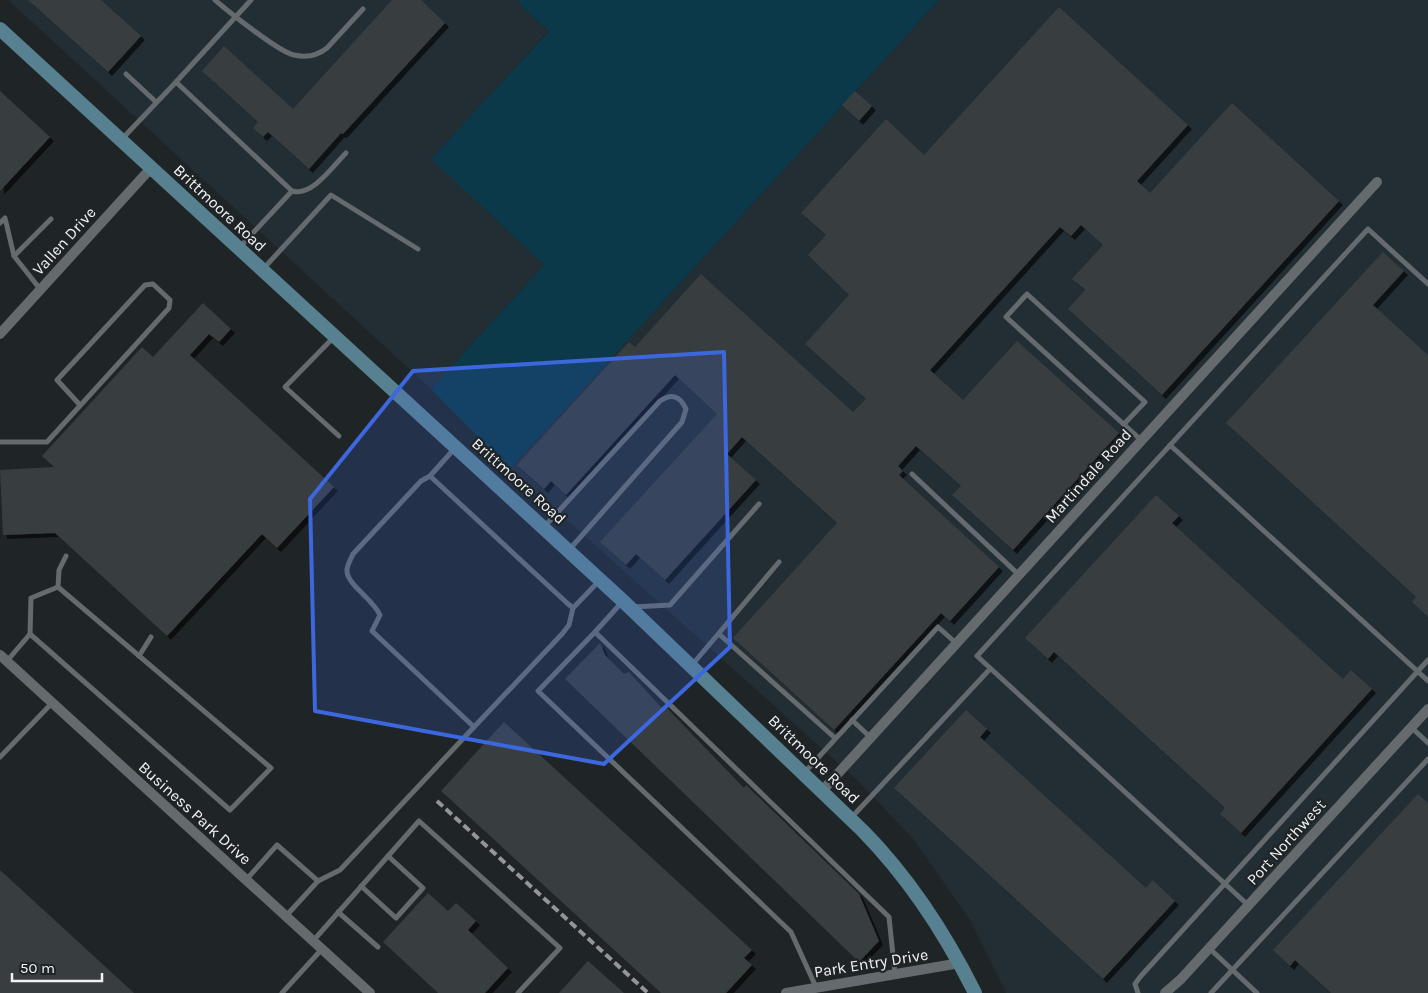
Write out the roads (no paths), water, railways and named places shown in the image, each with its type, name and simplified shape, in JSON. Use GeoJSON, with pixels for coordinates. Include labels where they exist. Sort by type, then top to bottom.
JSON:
{"type":"FeatureCollection","features":[{"type":"Feature","properties":{"kind":"main road","name":"Brittmoore Road"},"geometry":{"type":"LineString","coordinates":[[0,29],[238,249],[544,527],[822,790],[892,860],[926,908],[960,963],[975,993]]}},
{"type":"Feature","properties":{"kind":"street","name":"Vallen Drive"},"geometry":{"type":"LineString","coordinates":[[0,334],[151,168]]}},
{"type":"Feature","properties":{"kind":"street","name":"Martindale Road"},"geometry":{"type":"LineString","coordinates":[[822,790],[1377,182]]}},
{"type":"Feature","properties":{"kind":"street","name":"Business Park Drive"},"geometry":{"type":"LineString","coordinates":[[4,658],[370,993]]}},
{"type":"Feature","properties":{"kind":"street","name":"Port Northwest"},"geometry":{"type":"LineString","coordinates":[[1166,993],[1428,709]]}},
{"type":"Feature","properties":{"kind":"street","name":"Park Entry Drive"},"geometry":{"type":"LineString","coordinates":[[786,993],[895,976],[960,963]]}},
{"type":"Feature","properties":{"kind":"lane"},"geometry":{"type":"LineString","coordinates":[[215,0],[235,18],[292,55],[308,57],[321,53],[327,48],[363,9]]}},
{"type":"Feature","properties":{"kind":"lane"},"geometry":{"type":"LineString","coordinates":[[120,140],[251,0]]}},
{"type":"Feature","properties":{"kind":"lane"},"geometry":{"type":"LineString","coordinates":[[126,74],[156,102]]}},
{"type":"Feature","properties":{"kind":"lane"},"geometry":{"type":"LineString","coordinates":[[176,82],[292,191],[299,193],[307,190],[346,153]]}},
{"type":"Feature","properties":{"kind":"lane"},"geometry":{"type":"LineString","coordinates":[[238,249],[292,191]]}},
{"type":"Feature","properties":{"kind":"lane"},"geometry":{"type":"LineString","coordinates":[[262,270],[331,195],[418,249]]}},
{"type":"Feature","properties":{"kind":"lane"},"geometry":{"type":"LineString","coordinates":[[0,223],[4,218],[14,256],[41,290]]}},
{"type":"Feature","properties":{"kind":"lane"},"geometry":{"type":"LineString","coordinates":[[14,256],[51,219]]}},
{"type":"Feature","properties":{"kind":"lane"},"geometry":{"type":"LineString","coordinates":[[1249,905],[976,656],[1368,229],[1428,284]]}},
{"type":"Feature","properties":{"kind":"lane"},"geometry":{"type":"LineString","coordinates":[[0,442],[47,442],[169,308],[170,300],[153,284],[145,285],[56,380],[80,405]]}},
{"type":"Feature","properties":{"kind":"lane"},"geometry":{"type":"LineString","coordinates":[[1124,424],[1145,402],[1027,294],[1006,317],[1141,440]]}},
{"type":"Feature","properties":{"kind":"lane"},"geometry":{"type":"LineString","coordinates":[[334,336],[285,387],[339,436]]}},
{"type":"Feature","properties":{"kind":"lane"},"geometry":{"type":"LineString","coordinates":[[544,527],[660,401],[666,396],[674,396],[682,400],[686,409],[682,422],[568,550]]}},
{"type":"Feature","properties":{"kind":"lane"},"geometry":{"type":"LineString","coordinates":[[1170,444],[1428,680]]}},
{"type":"Feature","properties":{"kind":"lane"},"geometry":{"type":"LineString","coordinates":[[456,447],[430,476],[421,481],[352,554],[347,569],[348,579],[376,605],[380,614],[372,631],[474,727]]}},
{"type":"Feature","properties":{"kind":"lane"},"geometry":{"type":"LineString","coordinates":[[912,474],[1018,575]]}},
{"type":"Feature","properties":{"kind":"lane"},"geometry":{"type":"LineString","coordinates":[[430,476],[573,608]]}},
{"type":"Feature","properties":{"kind":"lane"},"geometry":{"type":"LineString","coordinates":[[760,504],[670,605],[627,604],[595,632],[538,691],[791,932],[816,987]]}},
{"type":"Feature","properties":{"kind":"lane"},"geometry":{"type":"LineString","coordinates":[[58,587],[59,570],[66,556]]}},
{"type":"Feature","properties":{"kind":"lane"},"geometry":{"type":"LineString","coordinates":[[691,666],[779,562]]}},
{"type":"Feature","properties":{"kind":"lane"},"geometry":{"type":"LineString","coordinates":[[286,916],[318,881],[340,870],[562,634],[569,625],[573,608],[600,580]]}},
{"type":"Feature","properties":{"kind":"lane"},"geometry":{"type":"LineString","coordinates":[[4,658],[30,634],[32,598],[58,587]]}},
{"type":"Feature","properties":{"kind":"lane"},"geometry":{"type":"LineString","coordinates":[[30,634],[230,810],[271,768],[58,587]]}},
{"type":"Feature","properties":{"kind":"lane"},"geometry":{"type":"LineString","coordinates":[[803,773],[938,627],[956,643]]}},
{"type":"Feature","properties":{"kind":"lane"},"geometry":{"type":"LineString","coordinates":[[595,632],[889,917],[895,976]]}},
{"type":"Feature","properties":{"kind":"lane"},"geometry":{"type":"LineString","coordinates":[[719,634],[835,738]]}},
{"type":"Feature","properties":{"kind":"lane"},"geometry":{"type":"LineString","coordinates":[[140,656],[151,637]]}},
{"type":"Feature","properties":{"kind":"lane"},"geometry":{"type":"LineString","coordinates":[[1138,993],[1137,980],[1428,660]]}},
{"type":"Feature","properties":{"kind":"lane"},"geometry":{"type":"LineString","coordinates":[[851,819],[990,669]]}},
{"type":"Feature","properties":{"kind":"lane"},"geometry":{"type":"LineString","coordinates":[[0,757],[52,703]]}},
{"type":"Feature","properties":{"kind":"lane"},"geometry":{"type":"LineString","coordinates":[[852,720],[870,737]]}},
{"type":"Feature","properties":{"kind":"lane"},"geometry":{"type":"LineString","coordinates":[[1411,727],[1428,743]]}},
{"type":"Feature","properties":{"kind":"lane"},"geometry":{"type":"LineString","coordinates":[[1212,993],[1428,759]]}},
{"type":"Feature","properties":{"kind":"lane"},"geometry":{"type":"LineString","coordinates":[[313,941],[419,821],[560,948],[518,993]]}},
{"type":"Feature","properties":{"kind":"lane"},"geometry":{"type":"LineString","coordinates":[[246,880],[278,845],[318,881]]}},
{"type":"Feature","properties":{"kind":"lane"},"geometry":{"type":"LineString","coordinates":[[362,886],[396,918],[423,888],[388,856]]}},
{"type":"Feature","properties":{"kind":"lane"},"geometry":{"type":"LineString","coordinates":[[338,912],[378,947]]}},
{"type":"Feature","properties":{"kind":"lane"},"geometry":{"type":"LineString","coordinates":[[1209,948],[1257,993]]}},
{"type":"Feature","properties":{"kind":"lane"},"geometry":{"type":"LineString","coordinates":[[282,993],[322,949]]}},
{"type":"Feature","properties":{"kind":"railway"},"geometry":{"type":"LineString","coordinates":[[437,801],[648,993]]}}]}
